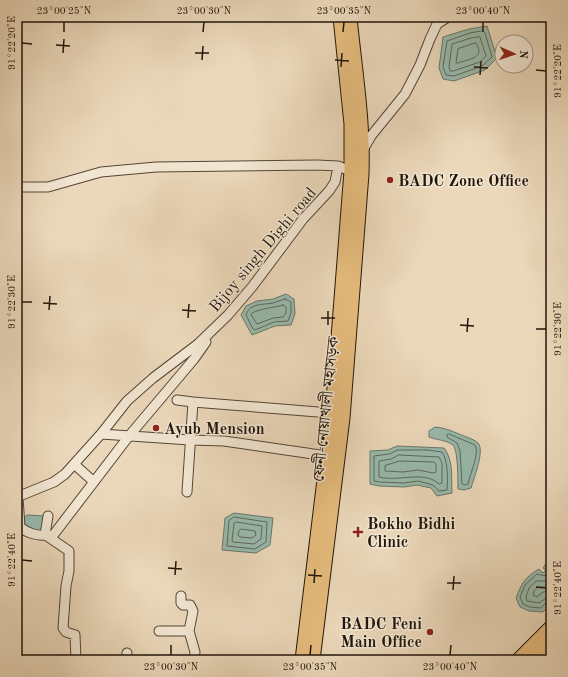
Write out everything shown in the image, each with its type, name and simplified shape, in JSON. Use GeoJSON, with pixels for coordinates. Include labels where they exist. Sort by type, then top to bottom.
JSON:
{"type":"FeatureCollection","features":[{"type":"Feature","properties":{"kind":"highway","name":"ফেনী-নোয়াখালী মহাসড়ক"},"geometry":{"type":"LineString","coordinates":[[302,660],[333,407],[351,171],[351,124],[340,17]]}},
{"type":"Feature","properties":{"kind":"highway","name":"ফেনী-নোয়াখালী মহাসড়ক"},"geometry":{"type":"LineString","coordinates":[[313,660],[342,418],[363,151],[362,125],[350,17]]}},
{"type":"Feature","properties":{"kind":"highway"},"geometry":{"type":"LineString","coordinates":[[517,659],[551,627]]}},
{"type":"Feature","properties":{"kind":"highway"},"geometry":{"type":"LineString","coordinates":[[534,660],[551,643]]}},
{"type":"Feature","properties":{"kind":"street"},"geometry":{"type":"LineString","coordinates":[[17,187],[48,187],[102,172],[156,167],[338,166],[351,171],[371,136],[405,94],[420,65],[437,24],[448,17]]}},
{"type":"Feature","properties":{"kind":"street","name":"Bijoy singh Dighi road"},"geometry":{"type":"LineString","coordinates":[[18,497],[54,482],[65,474],[101,434],[127,401],[152,378],[198,344],[228,315],[252,287],[304,219],[329,191],[335,182],[338,166]]}},
{"type":"Feature","properties":{"kind":"street"},"geometry":{"type":"LineString","coordinates":[[48,536],[94,482],[129,436],[189,365],[205,343],[216,332]]}},
{"type":"Feature","properties":{"kind":"street"},"geometry":{"type":"LineString","coordinates":[[177,400],[318,412]]}},
{"type":"Feature","properties":{"kind":"street"},"geometry":{"type":"LineString","coordinates":[[187,492],[193,402]]}},
{"type":"Feature","properties":{"kind":"street"},"geometry":{"type":"LineString","coordinates":[[101,434],[224,441],[327,456]]}},
{"type":"Feature","properties":{"kind":"street"},"geometry":{"type":"LineString","coordinates":[[74,464],[94,482]]}},
{"type":"Feature","properties":{"kind":"street"},"geometry":{"type":"LineString","coordinates":[[17,537],[20,527],[18,497]]}},
{"type":"Feature","properties":{"kind":"street"},"geometry":{"type":"LineString","coordinates":[[48,516],[48,536]]}},
{"type":"Feature","properties":{"kind":"street"},"geometry":{"type":"LineString","coordinates":[[20,527],[26,532],[48,536],[69,552],[69,571],[66,586],[63,628],[66,632],[75,635],[76,660]]}},
{"type":"Feature","properties":{"kind":"street"},"geometry":{"type":"LineString","coordinates":[[181,596],[181,603],[183,605],[190,605],[193,611],[189,630],[195,652],[194,660]]}},
{"type":"Feature","properties":{"kind":"street"},"geometry":{"type":"LineString","coordinates":[[159,631],[189,630]]}},
{"type":"Feature","properties":{"kind":"water"},"geometry":{"type":"Polygon","coordinates":[[[487,26],[494,48],[494,61],[485,70],[454,81],[443,79],[439,68],[443,37],[469,29],[487,26]]]}},
{"type":"Feature","properties":{"kind":"water"},"geometry":{"type":"Polygon","coordinates":[[[286,294],[294,299],[295,314],[291,325],[275,326],[252,335],[241,315],[246,306],[257,301],[273,299],[286,294]]]}},
{"type":"Feature","properties":{"kind":"water"},"geometry":{"type":"Polygon","coordinates":[[[435,427],[443,428],[472,439],[478,443],[480,447],[480,458],[471,488],[464,490],[458,489],[455,448],[447,442],[429,437],[429,431],[435,427]]]}},
{"type":"Feature","properties":{"kind":"water"},"geometry":{"type":"Polygon","coordinates":[[[397,446],[444,448],[451,464],[452,493],[437,496],[431,488],[417,485],[404,487],[379,486],[370,484],[370,451],[388,450],[397,446]]]}},
{"type":"Feature","properties":{"kind":"water"},"geometry":{"type":"Polygon","coordinates":[[[234,513],[273,518],[270,545],[256,553],[222,550],[225,518],[234,513]]]}},
{"type":"Feature","properties":{"kind":"water"},"geometry":{"type":"Polygon","coordinates":[[[27,515],[45,516],[43,532],[30,530],[25,525],[24,518],[27,515]]]}},
{"type":"Feature","properties":{"kind":"water"},"geometry":{"type":"Polygon","coordinates":[[[551,556],[551,604],[543,612],[529,611],[520,607],[516,598],[522,584],[530,575],[539,569],[543,573],[546,570],[543,568],[551,556]]]}},
{"type":"Feature","properties":{"kind":"place","name":"BADC Zone Office"},"geometry":{"type":"Point","coordinates":[390,180]}},
{"type":"Feature","properties":{"kind":"place","name":"Ayub Mension"},"geometry":{"type":"Point","coordinates":[156,428]}},
{"type":"Feature","properties":{"kind":"place","name":"Bokho Bidhi Clinic"},"geometry":{"type":"Point","coordinates":[358,532]}},
{"type":"Feature","properties":{"kind":"place","name":"BADC Feni Main Office"},"geometry":{"type":"Point","coordinates":[430,632]}}]}
